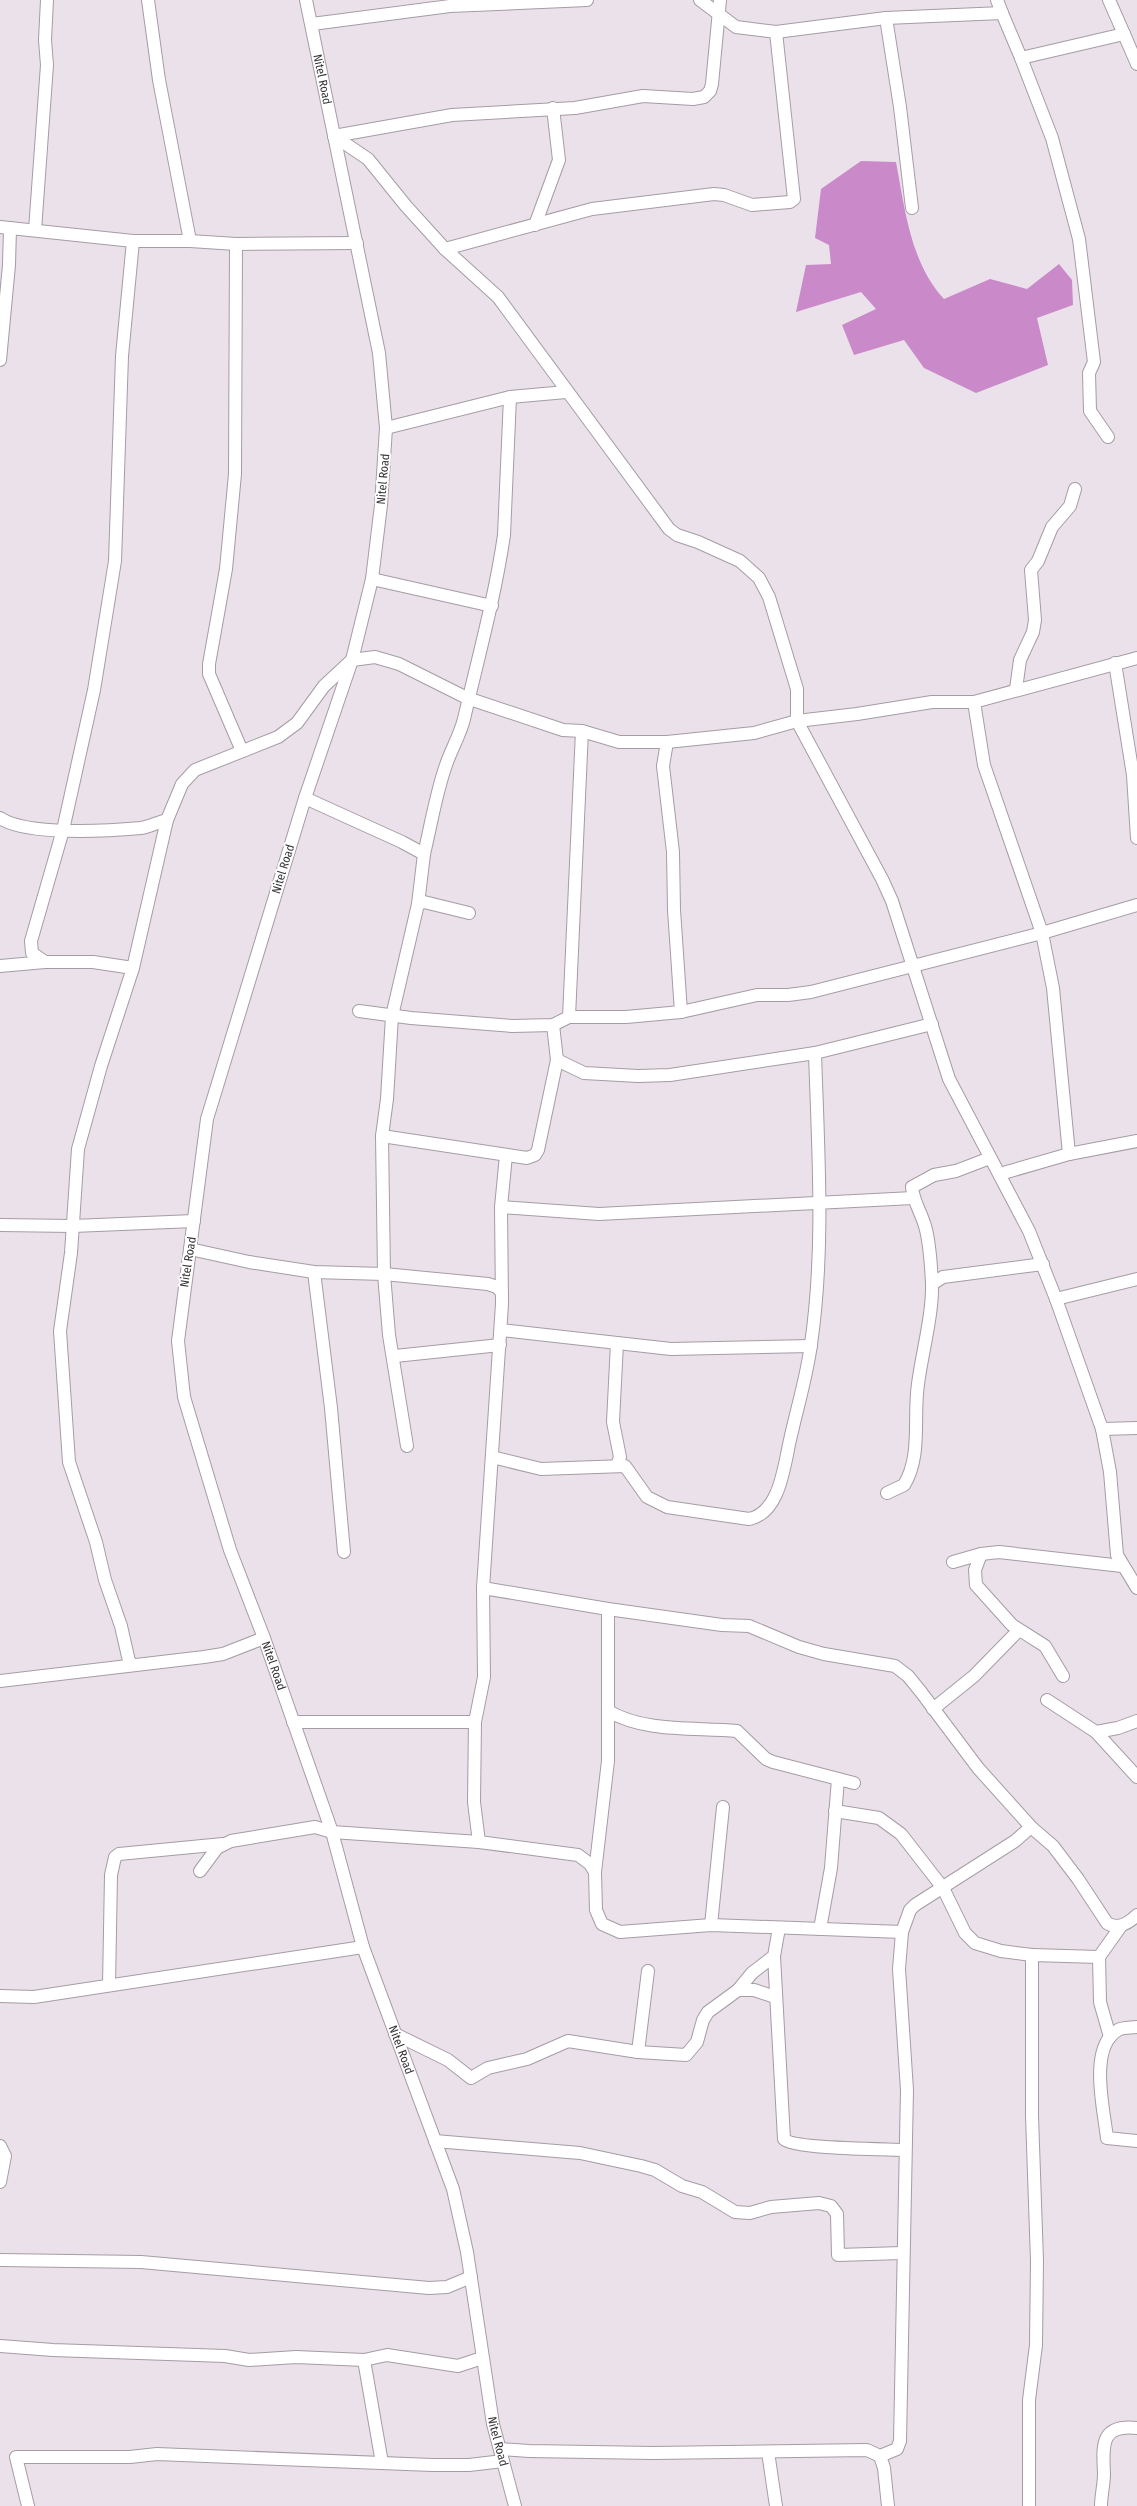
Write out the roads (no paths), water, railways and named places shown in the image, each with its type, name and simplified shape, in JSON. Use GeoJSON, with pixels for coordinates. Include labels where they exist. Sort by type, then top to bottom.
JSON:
{"type":"FeatureCollection","features":[{"type":"Feature","properties":{"kind":"street"},"geometry":{"type":"LineString","coordinates":[[35,230],[46,65],[47,0]]}},
{"type":"Feature","properties":{"kind":"street"},"geometry":{"type":"LineString","coordinates":[[148,0],[159,80],[190,241]]}},
{"type":"Feature","properties":{"kind":"street","name":"Nitel Road"},"geometry":{"type":"LineString","coordinates":[[306,0],[379,353],[386,428],[372,579],[352,660],[305,798],[207,1119],[178,1341],[184,1397],[230,1550],[264,1638],[332,1832],[362,1948],[453,2190],[471,2277],[493,2424],[515,2506]]}},
{"type":"Feature","properties":{"kind":"street"},"geometry":{"type":"LineString","coordinates":[[312,24],[450,6],[587,0]]}},
{"type":"Feature","properties":{"kind":"street"},"geometry":{"type":"LineString","coordinates":[[700,0],[736,27],[776,32],[886,18],[1002,12]]}},
{"type":"Feature","properties":{"kind":"street"},"geometry":{"type":"LineString","coordinates":[[334,136],[452,115],[574,108],[642,96],[693,99],[704,97],[710,91],[712,84],[720,0]]}},
{"type":"Feature","properties":{"kind":"street"},"geometry":{"type":"LineString","coordinates":[[997,0],[1052,138],[1079,239],[1094,362],[1089,373],[1090,411],[1108,437]]}},
{"type":"Feature","properties":{"kind":"street"},"geometry":{"type":"LineString","coordinates":[[1111,1],[1137,64]]}},
{"type":"Feature","properties":{"kind":"street"},"geometry":{"type":"LineString","coordinates":[[886,18],[900,107],[912,208]]}},
{"type":"Feature","properties":{"kind":"street"},"geometry":{"type":"LineString","coordinates":[[445,249],[592,210],[714,194],[724,195],[752,204],[790,202],[794,199],[776,32]]}},
{"type":"Feature","properties":{"kind":"street"},"geometry":{"type":"LineString","coordinates":[[1020,58],[1124,34]]}},
{"type":"Feature","properties":{"kind":"street"},"geometry":{"type":"LineString","coordinates":[[534,225],[559,160],[553,108]]}},
{"type":"Feature","properties":{"kind":"street"},"geometry":{"type":"LineString","coordinates":[[334,136],[368,159],[406,206],[445,249],[498,297],[566,392],[669,529],[676,536],[698,542],[740,561],[759,578],[769,596],[797,689],[797,721],[882,879],[950,1080],[1029,1231],[1056,1299],[1102,1429],[1110,1472],[1117,1555],[1137,1588]]}},
{"type":"Feature","properties":{"kind":"street"},"geometry":{"type":"LineString","coordinates":[[0,360],[9,265],[5,227],[133,241],[190,241],[236,244],[357,243]]}},
{"type":"Feature","properties":{"kind":"street"},"geometry":{"type":"LineString","coordinates":[[45,962],[32,952],[30,941],[63,830],[94,690],[116,561],[122,356],[133,241]]}},
{"type":"Feature","properties":{"kind":"street"},"geometry":{"type":"LineString","coordinates":[[236,244],[235,474],[226,569],[209,664],[209,674],[242,751]]}},
{"type":"Feature","properties":{"kind":"street"},"geometry":{"type":"LineString","coordinates":[[386,428],[510,396],[566,392]]}},
{"type":"Feature","properties":{"kind":"street"},"geometry":{"type":"LineString","coordinates":[[407,1446],[394,1364],[395,1356],[389,1335],[384,1274],[382,1136],[387,1099],[392,1016],[418,904],[424,854],[445,766],[464,720],[467,698],[492,606],[504,536],[510,396]]}},
{"type":"Feature","properties":{"kind":"street"},"geometry":{"type":"LineString","coordinates":[[1016,689],[1020,660],[1033,632],[1035,620],[1031,570],[1038,561],[1052,528],[1070,506],[1074,489]]}},
{"type":"Feature","properties":{"kind":"street"},"geometry":{"type":"LineString","coordinates":[[372,579],[492,606]]}},
{"type":"Feature","properties":{"kind":"street"},"geometry":{"type":"LineString","coordinates":[[132,1664],[129,1661],[96,1542],[69,1462],[60,1331],[73,1226],[78,1149],[101,1066],[133,968],[167,820],[182,784],[195,770],[278,737],[297,723],[324,686],[352,660],[375,657],[387,659],[467,698],[563,730],[582,731],[619,742],[667,742],[754,733],[797,721],[932,702],[974,702],[1016,689],[1137,658]]}},
{"type":"Feature","properties":{"kind":"street"},"geometry":{"type":"LineString","coordinates":[[1115,663],[1135,774],[1137,838]]}},
{"type":"Feature","properties":{"kind":"street"},"geometry":{"type":"LineString","coordinates":[[974,702],[984,765],[1042,933],[1053,988],[1069,1154]]}},
{"type":"Feature","properties":{"kind":"street"},"geometry":{"type":"LineString","coordinates":[[569,1017],[582,731]]}},
{"type":"Feature","properties":{"kind":"street"},"geometry":{"type":"LineString","coordinates":[[667,742],[663,766],[674,852],[674,910],[681,1012]]}},
{"type":"Feature","properties":{"kind":"street"},"geometry":{"type":"LineString","coordinates":[[305,798],[424,854]]}},
{"type":"Feature","properties":{"kind":"street"},"geometry":{"type":"LineString","coordinates":[[0,818],[7,823],[34,830],[143,828],[167,820]]}},
{"type":"Feature","properties":{"kind":"street"},"geometry":{"type":"LineString","coordinates":[[418,904],[424,902],[469,913]]}},
{"type":"Feature","properties":{"kind":"street"},"geometry":{"type":"LineString","coordinates":[[359,1011],[392,1016],[512,1026],[553,1025],[569,1017],[626,1017],[681,1012],[757,995],[798,994],[1042,933],[1137,905]]}},
{"type":"Feature","properties":{"kind":"street"},"geometry":{"type":"LineString","coordinates":[[0,969],[45,962],[93,962],[133,968]]}},
{"type":"Feature","properties":{"kind":"street"},"geometry":{"type":"LineString","coordinates":[[557,1060],[584,1073],[638,1076],[729,1067],[815,1052],[932,1024]]}},
{"type":"Feature","properties":{"kind":"street"},"geometry":{"type":"LineString","coordinates":[[382,1136],[527,1158],[535,1155],[538,1150],[557,1060],[553,1025]]}},
{"type":"Feature","properties":{"kind":"street"},"geometry":{"type":"LineString","coordinates":[[492,1457],[541,1469],[625,1466],[647,1497],[667,1506],[749,1519],[758,1517],[767,1509],[779,1488],[811,1346],[820,1202],[815,1052]]}},
{"type":"Feature","properties":{"kind":"street"},"geometry":{"type":"LineString","coordinates":[[1000,1174],[1069,1154],[1137,1141]]}},
{"type":"Feature","properties":{"kind":"street"},"geometry":{"type":"LineString","coordinates":[[479,1842],[474,1802],[475,1722],[484,1676],[483,1588],[501,1330],[501,1207],[506,1155]]}},
{"type":"Feature","properties":{"kind":"street"},"geometry":{"type":"LineString","coordinates":[[887,1493],[904,1485],[912,1464],[916,1438],[918,1384],[932,1284],[926,1229],[919,1208],[913,1198],[912,1187],[934,1175],[956,1171],[990,1158]]}},
{"type":"Feature","properties":{"kind":"street"},"geometry":{"type":"LineString","coordinates":[[501,1207],[599,1214],[913,1198]]}},
{"type":"Feature","properties":{"kind":"street"},"geometry":{"type":"LineString","coordinates":[[0,1225],[73,1226],[194,1221]]}},
{"type":"Feature","properties":{"kind":"street"},"geometry":{"type":"LineString","coordinates":[[190,1249],[249,1262],[314,1272],[384,1274],[488,1284],[497,1287],[502,1293]]}},
{"type":"Feature","properties":{"kind":"street"},"geometry":{"type":"LineString","coordinates":[[932,1284],[943,1277],[1043,1264]]}},
{"type":"Feature","properties":{"kind":"street"},"geometry":{"type":"LineString","coordinates":[[314,1272],[331,1408],[344,1552]]}},
{"type":"Feature","properties":{"kind":"street"},"geometry":{"type":"LineString","coordinates":[[1056,1299],[1137,1279]]}},
{"type":"Feature","properties":{"kind":"street"},"geometry":{"type":"LineString","coordinates":[[501,1330],[671,1349],[811,1346]]}},
{"type":"Feature","properties":{"kind":"street"},"geometry":{"type":"LineString","coordinates":[[617,1343],[613,1422],[620,1457],[617,1466]]}},
{"type":"Feature","properties":{"kind":"street"},"geometry":{"type":"LineString","coordinates":[[395,1356],[500,1346]]}},
{"type":"Feature","properties":{"kind":"street"},"geometry":{"type":"LineString","coordinates":[[1102,1429],[1137,1428]]}},
{"type":"Feature","properties":{"kind":"street"},"geometry":{"type":"LineString","coordinates":[[953,1562],[981,1554],[999,1552],[1122,1566]]}},
{"type":"Feature","properties":{"kind":"street"},"geometry":{"type":"LineString","coordinates":[[981,1554],[975,1570],[976,1585],[1019,1630],[1045,1646],[1063,1676]]}},
{"type":"Feature","properties":{"kind":"street"},"geometry":{"type":"LineString","coordinates":[[483,1588],[608,1608],[749,1626],[799,1647],[824,1654],[879,1661],[896,1666],[908,1676],[978,1768],[1031,1827],[1053,1846],[1078,1879],[1106,1924],[1112,1927],[1120,1926]]}},
{"type":"Feature","properties":{"kind":"street"},"geometry":{"type":"LineString","coordinates":[[608,1608],[608,1761],[595,1872],[596,1910],[602,1924],[620,1932],[711,1925],[902,1932]]}},
{"type":"Feature","properties":{"kind":"street"},"geometry":{"type":"LineString","coordinates":[[934,1709],[974,1676],[1019,1630]]}},
{"type":"Feature","properties":{"kind":"street"},"geometry":{"type":"LineString","coordinates":[[0,1681],[132,1664],[140,1666],[223,1654],[264,1638]]}},
{"type":"Feature","properties":{"kind":"street"},"geometry":{"type":"LineString","coordinates":[[1047,1700],[1096,1732],[1137,1777]]}},
{"type":"Feature","properties":{"kind":"street"},"geometry":{"type":"LineString","coordinates":[[608,1711],[623,1720],[640,1724],[737,1730],[766,1759],[854,1782]]}},
{"type":"Feature","properties":{"kind":"street"},"geometry":{"type":"LineString","coordinates":[[1096,1732],[1118,1728],[1137,1721]]}},
{"type":"Feature","properties":{"kind":"street"},"geometry":{"type":"LineString","coordinates":[[294,1722],[475,1722]]}},
{"type":"Feature","properties":{"kind":"street"},"geometry":{"type":"LineString","coordinates":[[820,1929],[831,1868],[838,1779]]}},
{"type":"Feature","properties":{"kind":"street"},"geometry":{"type":"LineString","coordinates":[[711,1925],[723,1807]]}},
{"type":"Feature","properties":{"kind":"street"},"geometry":{"type":"LineString","coordinates":[[836,1811],[879,1818],[901,1834],[943,1888],[965,1933],[975,1943],[1002,1951],[1032,1955],[1099,1957]]}},
{"type":"Feature","properties":{"kind":"street"},"geometry":{"type":"LineString","coordinates":[[109,1985],[112,1875],[115,1857],[119,1854],[223,1844],[315,1827],[332,1832],[479,1842],[578,1855],[590,1864],[595,1872]]}},
{"type":"Feature","properties":{"kind":"street"},"geometry":{"type":"LineString","coordinates":[[880,2456],[897,2449],[900,2441],[903,2364],[902,2253],[906,2090],[899,1969],[902,1932],[910,1910],[1015,1841],[1031,1827]]}},
{"type":"Feature","properties":{"kind":"street"},"geometry":{"type":"LineString","coordinates":[[200,1871],[223,1844]]}},
{"type":"Feature","properties":{"kind":"street"},"geometry":{"type":"LineString","coordinates":[[1110,2037],[1100,2002],[1099,1957],[1120,1926],[1137,1915]]}},
{"type":"Feature","properties":{"kind":"street"},"geometry":{"type":"LineString","coordinates":[[779,1928],[774,1956],[775,1997],[782,2130],[787,2142],[824,2147],[904,2150]]}},
{"type":"Feature","properties":{"kind":"street"},"geometry":{"type":"LineString","coordinates":[[0,1996],[34,1997],[362,1948]]}},
{"type":"Feature","properties":{"kind":"street"},"geometry":{"type":"LineString","coordinates":[[1029,2506],[1029,2400],[1036,2344],[1037,2262],[1032,2116],[1032,1955]]}},
{"type":"Feature","properties":{"kind":"street"},"geometry":{"type":"LineString","coordinates":[[395,2034],[448,2060],[470,2078],[488,2068],[527,2059],[568,2041],[638,2052],[686,2055],[697,2042],[703,2020],[708,2012],[738,1990],[752,1973],[774,1956]]}},
{"type":"Feature","properties":{"kind":"street"},"geometry":{"type":"LineString","coordinates":[[638,2052],[648,1971]]}},
{"type":"Feature","properties":{"kind":"street"},"geometry":{"type":"LineString","coordinates":[[738,1990],[754,1990],[775,1997]]}},
{"type":"Feature","properties":{"kind":"street"},"geometry":{"type":"LineString","coordinates":[[1137,2027],[1119,2029],[1110,2037],[1100,2054],[1100,2080],[1107,2138],[1137,2141]]}},
{"type":"Feature","properties":{"kind":"street"},"geometry":{"type":"LineString","coordinates":[[435,2141],[580,2153],[641,2166],[656,2170],[682,2186],[702,2192],[735,2212],[750,2213],[772,2207],[819,2203],[831,2206],[837,2214],[838,2255],[902,2253]]}},
{"type":"Feature","properties":{"kind":"street"},"geometry":{"type":"LineString","coordinates":[[0,2146],[6,2156],[0,2182]]}},
{"type":"Feature","properties":{"kind":"street"},"geometry":{"type":"LineString","coordinates":[[0,2260],[141,2262],[429,2288],[447,2286],[471,2277]]}},
{"type":"Feature","properties":{"kind":"street"},"geometry":{"type":"LineString","coordinates":[[0,2346],[53,2350],[225,2356],[249,2360],[296,2357],[364,2360],[387,2355],[458,2366],[482,2358]]}},
{"type":"Feature","properties":{"kind":"street"},"geometry":{"type":"LineString","coordinates":[[364,2360],[382,2463]]}},
{"type":"Feature","properties":{"kind":"street"},"geometry":{"type":"LineString","coordinates":[[1101,2506],[1103,2443],[1114,2430],[1127,2427],[1137,2428]]}},
{"type":"Feature","properties":{"kind":"street"},"geometry":{"type":"LineString","coordinates":[[28,2506],[16,2457],[130,2457],[157,2454],[243,2455],[382,2463],[469,2465],[502,2455],[529,2452],[653,2453],[867,2450],[880,2456],[884,2468],[888,2506]]}},
{"type":"Feature","properties":{"kind":"street"},"geometry":{"type":"LineString","coordinates":[[768,2452],[776,2506]]}}]}
